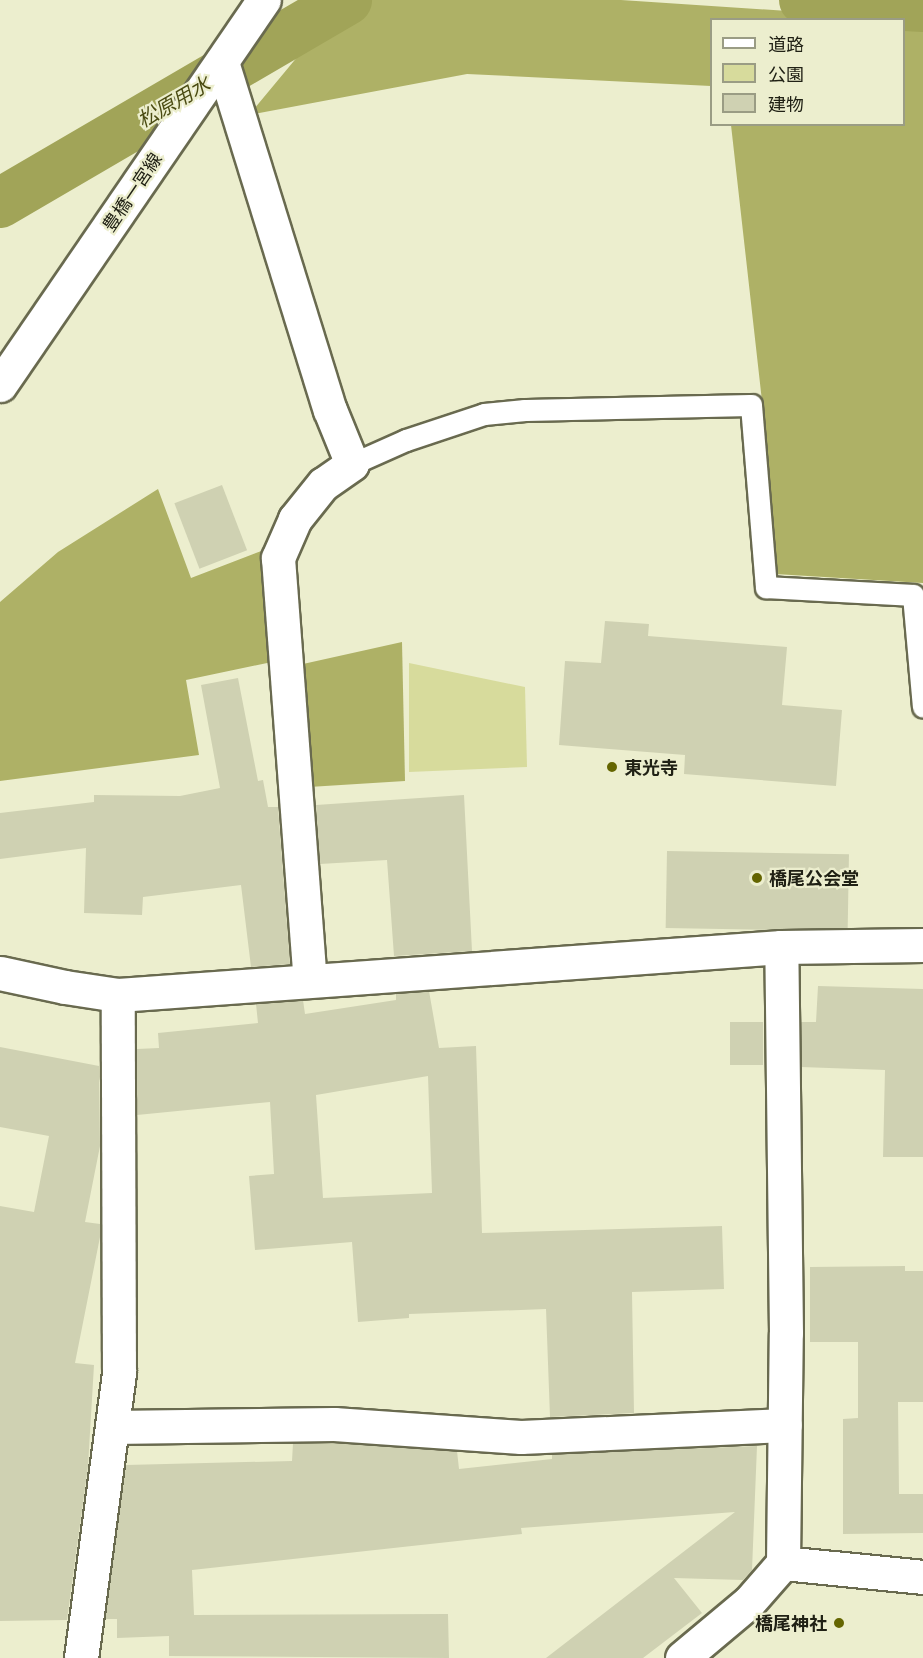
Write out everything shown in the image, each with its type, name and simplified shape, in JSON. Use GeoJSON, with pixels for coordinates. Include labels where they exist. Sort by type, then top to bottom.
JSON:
{"type":"FeatureCollection","features":[{"type":"Feature","properties":{"kind":"street","name":"豊橋一宮線"},"geometry":{"type":"LineString","coordinates":[[0,385],[266,1]]}},
{"type":"Feature","properties":{"kind":"street"},"geometry":{"type":"LineString","coordinates":[[222,62],[330,410],[352,464],[323,484],[295,519],[278,558],[310,979]]}},
{"type":"Feature","properties":{"kind":"street"},"geometry":{"type":"LineString","coordinates":[[0,973],[65,987],[118,994],[781,947],[923,945]]}},
{"type":"Feature","properties":{"kind":"street"},"geometry":{"type":"LineString","coordinates":[[682,1658],[749,1602],[783,1563],[781,947]]}},
{"type":"Feature","properties":{"kind":"street"},"geometry":{"type":"LineString","coordinates":[[81,1658],[119,1373],[118,994]]}},
{"type":"Feature","properties":{"kind":"street"},"geometry":{"type":"LineString","coordinates":[[112,1427],[334,1424],[521,1437],[784,1425]]}},
{"type":"Feature","properties":{"kind":"street"},"geometry":{"type":"LineString","coordinates":[[783,1563],[923,1577]]}},
{"type":"Feature","properties":{"kind":"lane"},"geometry":{"type":"LineString","coordinates":[[352,464],[406,440],[484,414],[525,410],[751,405],[766,587],[913,595],[923,707]]}},
{"type":"Feature","properties":{"kind":"green space"},"geometry":{"type":"Polygon","coordinates":[[[370,0],[621,0],[893,18],[710,18],[710,86],[467,74],[249,115],[323,26],[370,0]]]}},
{"type":"Feature","properties":{"kind":"green space"},"geometry":{"type":"Polygon","coordinates":[[[905,19],[923,20],[923,583],[775,574],[762,401],[731,126],[905,126],[905,19]]]}},
{"type":"Feature","properties":{"kind":"green space"},"geometry":{"type":"Polygon","coordinates":[[[158,489],[191,578],[269,548],[272,662],[186,680],[199,755],[0,781],[0,602],[58,552],[158,489]]]}},
{"type":"Feature","properties":{"kind":"green space"},"geometry":{"type":"Polygon","coordinates":[[[402,642],[405,781],[309,787],[303,664],[402,642]]]}},
{"type":"Feature","properties":{"kind":"green space"},"geometry":{"type":"Polygon","coordinates":[[[409,663],[525,687],[527,767],[409,772],[409,663]]]}},
{"type":"Feature","properties":{"kind":"building"},"geometry":{"type":"Polygon","coordinates":[[[222,485],[247,550],[199,569],[174,503],[222,485]]]}},
{"type":"Feature","properties":{"kind":"building"},"geometry":{"type":"Polygon","coordinates":[[[605,621],[649,624],[648,636],[787,647],[782,705],[842,710],[836,786],[684,774],[685,755],[559,745],[565,661],[601,663],[605,621]]]}},
{"type":"Feature","properties":{"kind":"building"},"geometry":{"type":"Polygon","coordinates":[[[238,678],[258,781],[263,780],[268,807],[278,807],[290,964],[251,967],[241,885],[143,897],[142,915],[84,913],[86,848],[0,859],[0,813],[94,802],[94,795],[180,796],[220,788],[201,685],[238,678]]]}},
{"type":"Feature","properties":{"kind":"building"},"geometry":{"type":"Polygon","coordinates":[[[464,795],[472,951],[394,956],[387,860],[320,864],[316,805],[464,795]]]}},
{"type":"Feature","properties":{"kind":"building","name":"橋尾公会堂"},"geometry":{"type":"Polygon","coordinates":[[[667,851],[849,854],[848,931],[666,928],[667,851]]]}},
{"type":"Feature","properties":{"kind":"building"},"geometry":{"type":"Polygon","coordinates":[[[818,986],[923,989],[923,1157],[883,1157],[885,1070],[801,1067],[801,1022],[816,1022],[818,986]]]}},
{"type":"Feature","properties":{"kind":"building"},"geometry":{"type":"Polygon","coordinates":[[[429,991],[439,1048],[476,1046],[482,1233],[722,1226],[724,1289],[632,1292],[634,1413],[550,1417],[546,1309],[409,1314],[409,1318],[358,1322],[352,1242],[255,1250],[249,1176],[274,1174],[270,1102],[137,1115],[137,1049],[159,1048],[158,1033],[258,1023],[256,1004],[303,1000],[305,1014],[396,1000],[396,994],[429,991]],[[428,1076],[316,1095],[323,1198],[432,1193],[428,1076]]]}},
{"type":"Feature","properties":{"kind":"building"},"geometry":{"type":"Polygon","coordinates":[[[730,1022],[763,1022],[763,1065],[730,1065],[730,1022]]]}},
{"type":"Feature","properties":{"kind":"building"},"geometry":{"type":"Polygon","coordinates":[[[0,1047],[99,1066],[100,1146],[85,1222],[100,1224],[100,1237],[75,1363],[94,1365],[88,1466],[67,1620],[0,1621],[0,1206],[34,1212],[49,1136],[0,1127],[0,1047]]]}},
{"type":"Feature","properties":{"kind":"building"},"geometry":{"type":"Polygon","coordinates":[[[905,1266],[905,1271],[923,1271],[923,1402],[898,1402],[899,1494],[923,1494],[923,1533],[843,1534],[843,1419],[858,1418],[858,1342],[810,1342],[810,1267],[905,1266]]]}},
{"type":"Feature","properties":{"kind":"building"},"geometry":{"type":"Polygon","coordinates":[[[293,1443],[333,1443],[457,1451],[459,1469],[552,1459],[552,1454],[757,1446],[752,1570],[743,1580],[674,1578],[702,1613],[643,1658],[546,1658],[735,1512],[521,1528],[522,1534],[192,1570],[194,1615],[448,1614],[449,1658],[169,1656],[169,1636],[117,1638],[117,1619],[105,1619],[126,1465],[292,1461],[293,1443]]]}},
{"type":"Feature","properties":{"kind":"waterway","name":"松原用水"},"geometry":{"type":"LineString","coordinates":[[0,203],[347,0]]}},
{"type":"Feature","properties":{"kind":"waterway","name":"松原用水"},"geometry":{"type":"LineString","coordinates":[[804,0],[923,7]]}},
{"type":"Feature","properties":{"kind":"place","name":"東光寺"},"geometry":{"type":"Point","coordinates":[612,767]}},
{"type":"Feature","properties":{"kind":"place","name":"橋尾公会堂"},"geometry":{"type":"Point","coordinates":[757,878]}},
{"type":"Feature","properties":{"kind":"place","name":"橋尾神社"},"geometry":{"type":"Point","coordinates":[839,1623]}}]}
